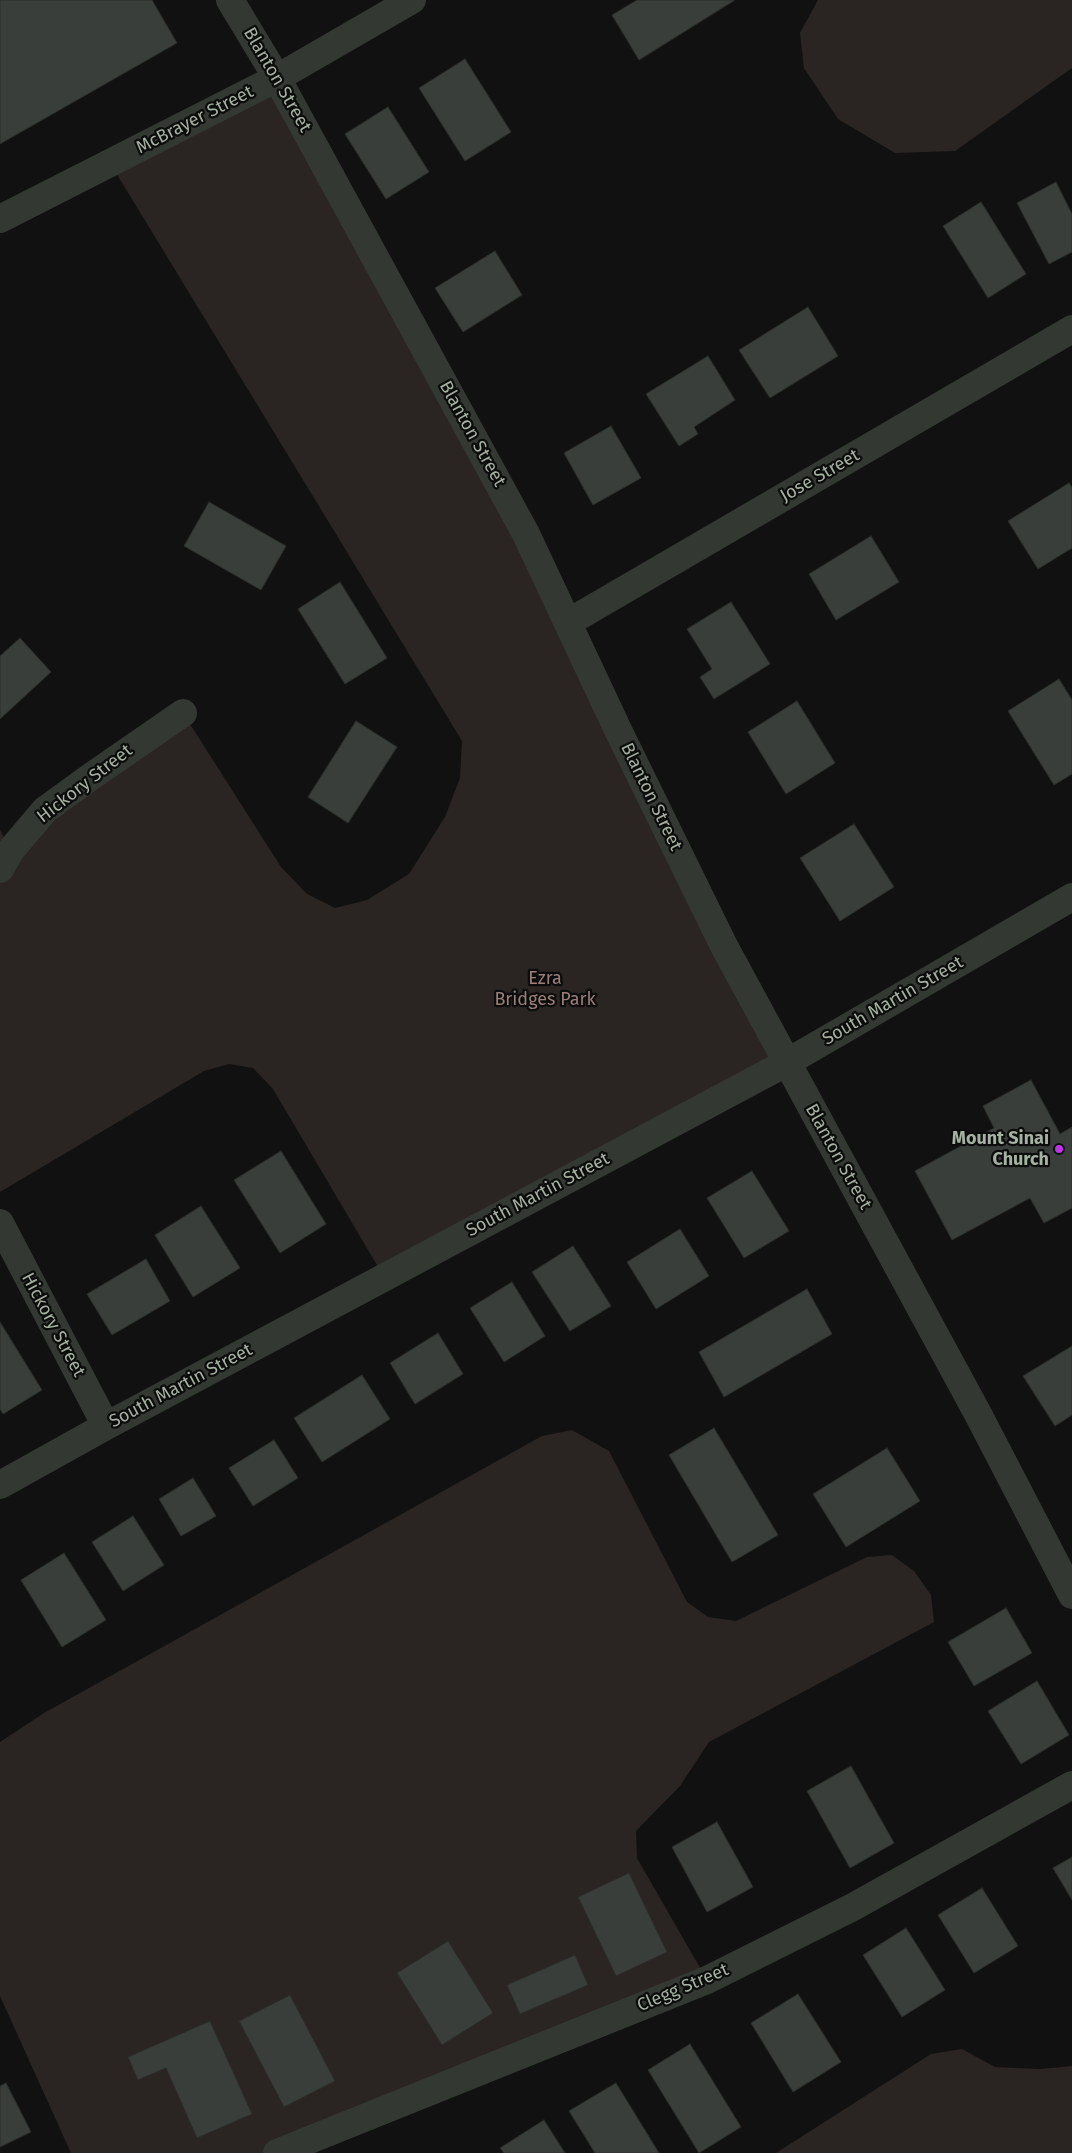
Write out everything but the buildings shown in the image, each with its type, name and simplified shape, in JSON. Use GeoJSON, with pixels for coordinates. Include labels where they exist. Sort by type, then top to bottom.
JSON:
{"type":"FeatureCollection","features":[{"type":"Feature","properties":{"kind":"street","name":"Blanton Street"},"geometry":{"type":"LineString","coordinates":[[230,0],[277,78],[526,534],[569,622],[618,730],[724,946],[978,1414],[1072,1595]]}},
{"type":"Feature","properties":{"kind":"street","name":"McBrayer Street"},"geometry":{"type":"LineString","coordinates":[[0,219],[277,78],[412,0]]}},
{"type":"Feature","properties":{"kind":"street","name":"Jose Street"},"geometry":{"type":"LineString","coordinates":[[569,622],[1072,329]]}},
{"type":"Feature","properties":{"kind":"street","name":"Hickory Street"},"geometry":{"type":"LineString","coordinates":[[0,869],[11,850],[45,810],[183,713]]}},
{"type":"Feature","properties":{"kind":"street","name":"South Martin Street"},"geometry":{"type":"LineString","coordinates":[[0,1485],[106,1426],[786,1063],[1072,897]]}},
{"type":"Feature","properties":{"kind":"street","name":"Hickory Street"},"geometry":{"type":"LineString","coordinates":[[0,1223],[106,1426]]}},
{"type":"Feature","properties":{"kind":"street","name":"Clegg Street"},"geometry":{"type":"LineString","coordinates":[[277,2153],[707,1980],[853,1907],[1072,1785]]}},
{"type":"Feature","properties":{"kind":"green space"},"geometry":{"type":"Polygon","coordinates":[[[818,0],[1072,0],[1072,68],[955,151],[895,153],[838,119],[804,68],[800,33],[818,0]]]}},
{"type":"Feature","properties":{"kind":"green space","name":"Ezra Bridges Park"},"geometry":{"type":"Polygon","coordinates":[[[277,78],[786,1063],[384,1277],[273,1089],[253,1068],[229,1064],[204,1071],[0,1192],[0,830],[11,850],[183,713],[281,867],[307,894],[335,908],[367,900],[409,874],[445,817],[460,778],[462,741],[110,163],[277,78]]]}},
{"type":"Feature","properties":{"kind":"green space"},"geometry":{"type":"Polygon","coordinates":[[[572,1430],[609,1451],[687,1602],[708,1617],[736,1621],[867,1557],[892,1555],[914,1571],[931,1595],[934,1622],[709,1742],[680,1786],[636,1831],[637,1858],[707,1980],[277,2153],[71,2153],[0,1996],[0,1742],[44,1713],[542,1436],[572,1430]]]}},
{"type":"Feature","properties":{"kind":"green space"},"geometry":{"type":"Polygon","coordinates":[[[962,2049],[995,2067],[1040,2069],[1072,2066],[1072,2153],[776,2153],[931,2054],[962,2049]]]}},
{"type":"Feature","properties":{"kind":"place","name":"Mount Sinai Church"},"geometry":{"type":"Point","coordinates":[1059,1149]}}]}
